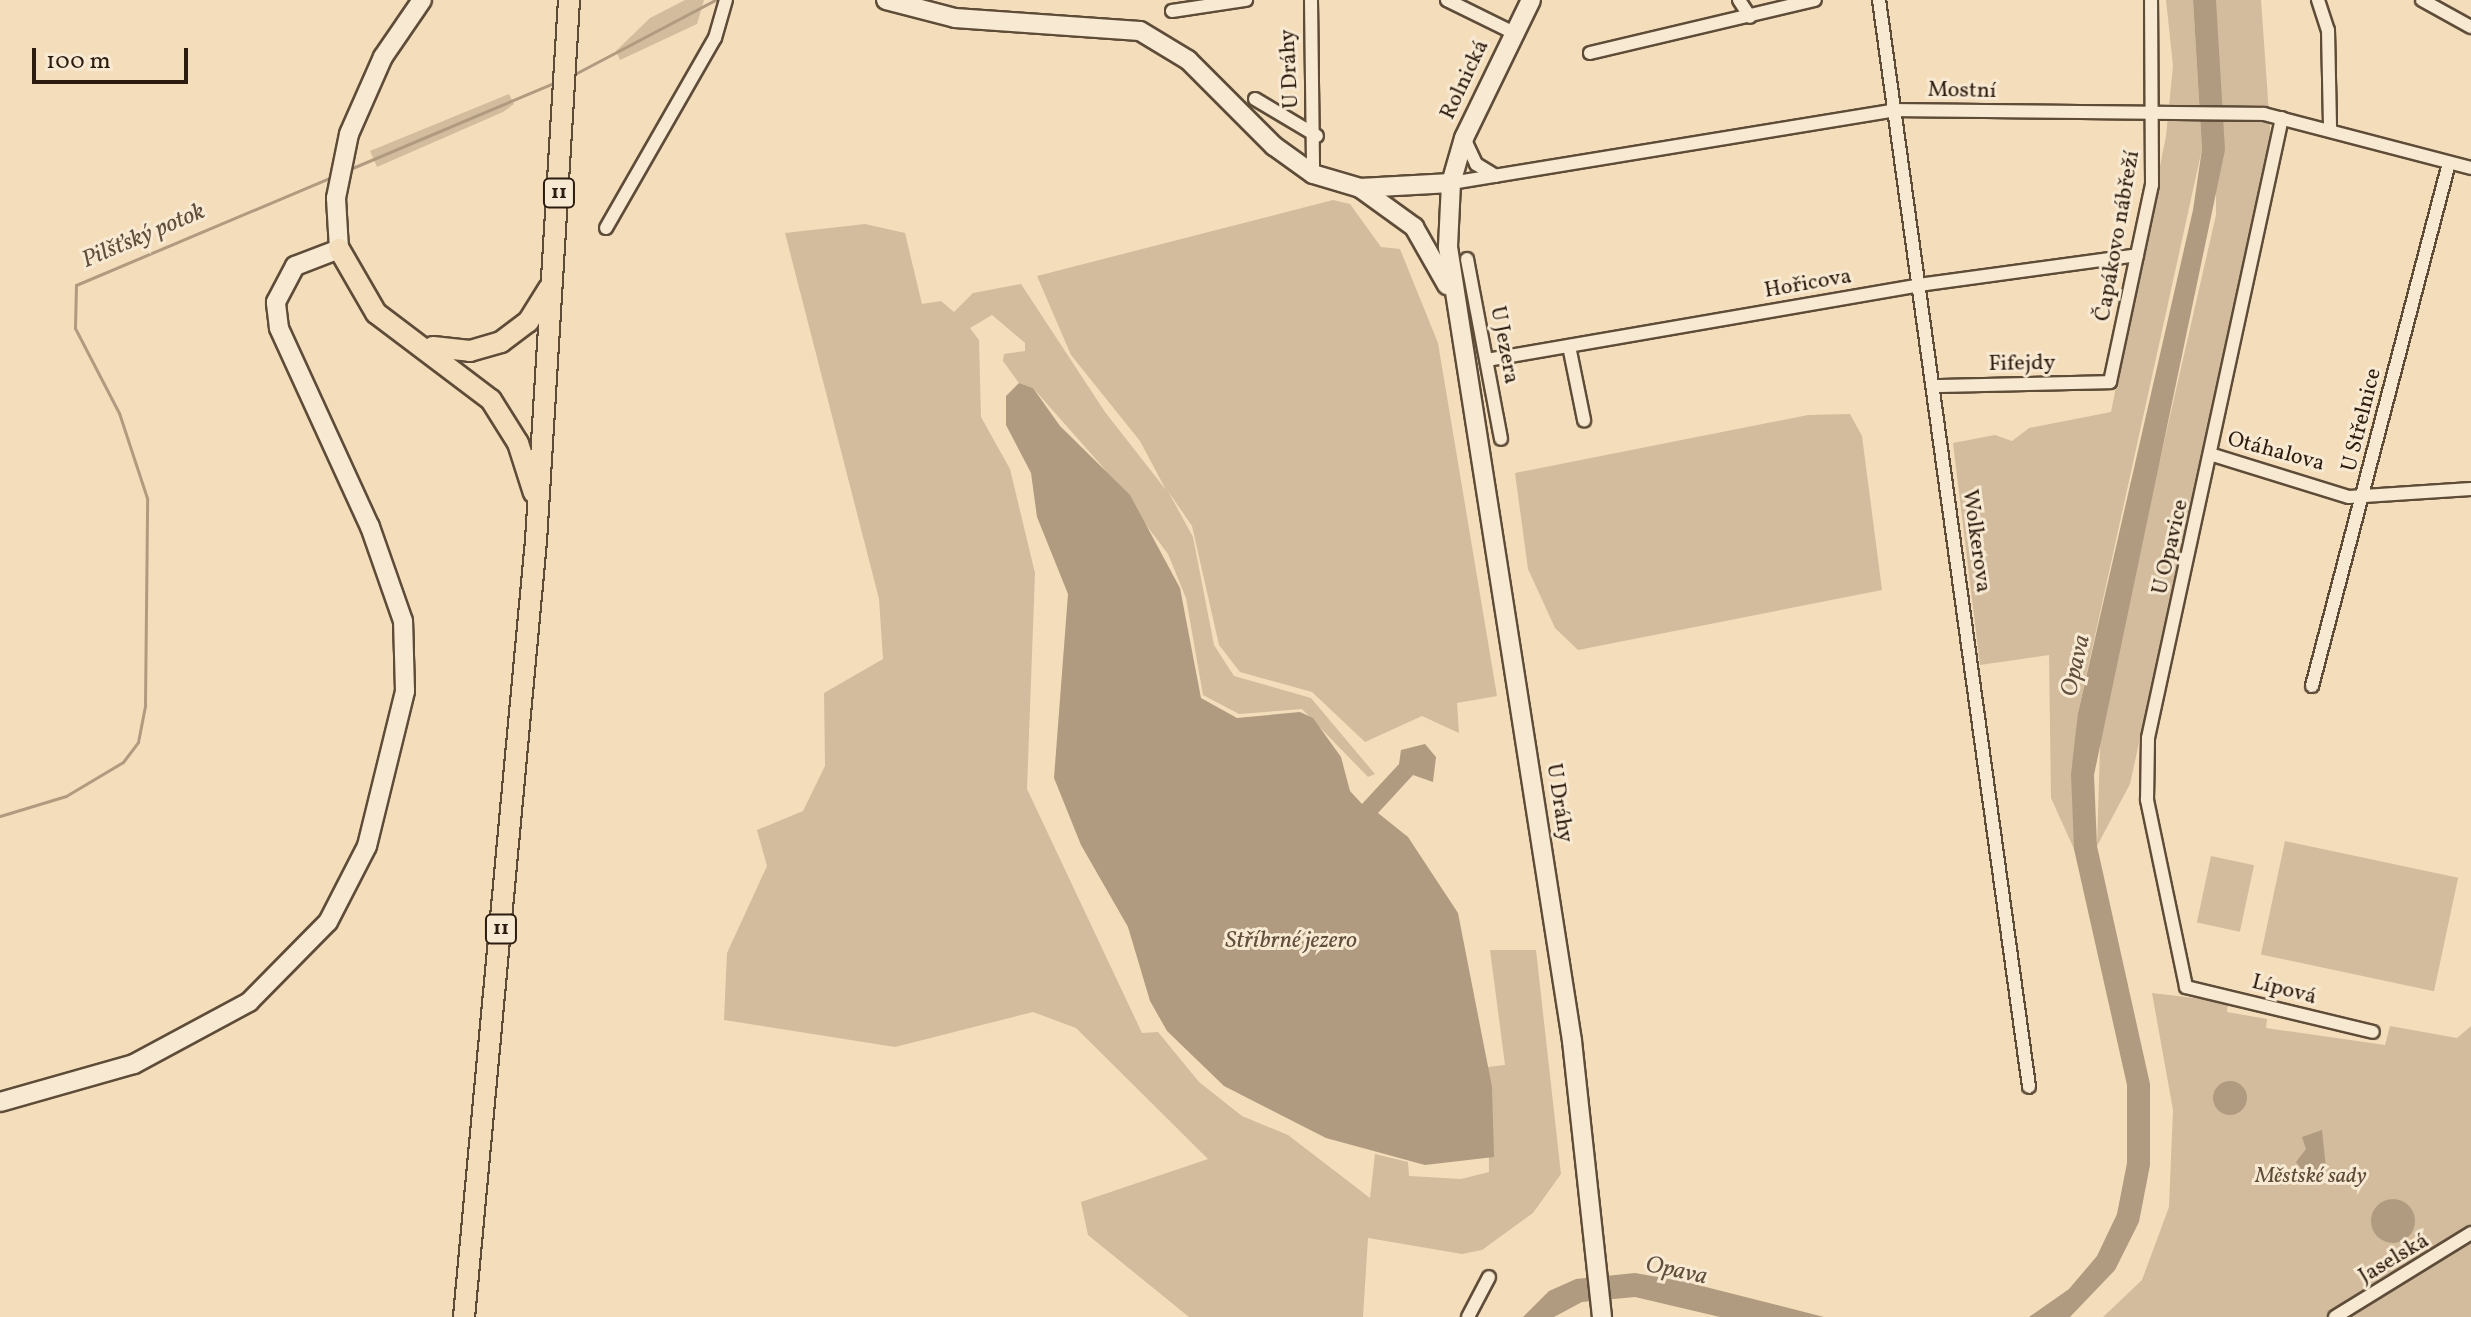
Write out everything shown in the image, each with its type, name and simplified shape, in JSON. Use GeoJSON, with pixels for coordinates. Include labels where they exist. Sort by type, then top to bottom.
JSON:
{"type":"FeatureCollection","features":[{"type":"Feature","properties":{"kind":"main road","name":"11"},"geometry":{"type":"LineString","coordinates":[[464,1317],[536,541],[569,0]]}},
{"type":"Feature","properties":{"kind":"main road"},"geometry":{"type":"LineString","coordinates":[[339,249],[363,297],[384,320],[419,341],[480,388],[510,428],[530,474],[536,541]]}},
{"type":"Feature","properties":{"kind":"main road"},"geometry":{"type":"LineString","coordinates":[[419,341],[460,352],[501,342],[535,313],[553,273]]}},
{"type":"Feature","properties":{"kind":"street"},"geometry":{"type":"LineString","coordinates":[[0,1102],[134,1064],[249,1002],[328,922],[367,846],[405,691],[403,621],[275,311],[289,271],[339,249],[337,185],[341,162],[374,75],[422,0]]}},
{"type":"Feature","properties":{"kind":"street","name":"U Dráhy"},"geometry":{"type":"LineString","coordinates":[[886,0],[944,16],[1140,31],[1188,60],[1313,174],[1360,188],[1414,227],[1454,298]]}},
{"type":"Feature","properties":{"kind":"street"},"geometry":{"type":"LineString","coordinates":[[1172,11],[1246,0]]}},
{"type":"Feature","properties":{"kind":"street","name":"U Dráhy"},"geometry":{"type":"LineString","coordinates":[[1311,0],[1317,136],[1313,174]]}},
{"type":"Feature","properties":{"kind":"street"},"geometry":{"type":"LineString","coordinates":[[1447,0],[1514,33]]}},
{"type":"Feature","properties":{"kind":"street","name":"Rolnická"},"geometry":{"type":"LineString","coordinates":[[1451,183],[1464,138],[1531,0]]}},
{"type":"Feature","properties":{"kind":"street"},"geometry":{"type":"LineString","coordinates":[[1739,0],[1750,17]]}},
{"type":"Feature","properties":{"kind":"street"},"geometry":{"type":"LineString","coordinates":[[1590,53],[1815,0]]}},
{"type":"Feature","properties":{"kind":"street","name":"Wolkerova"},"geometry":{"type":"LineString","coordinates":[[1879,0],[1935,386],[2029,1087]]}},
{"type":"Feature","properties":{"kind":"street","name":"Čapákovo nábřeží"},"geometry":{"type":"LineString","coordinates":[[2110,382],[2164,114],[2151,0]]}},
{"type":"Feature","properties":{"kind":"street"},"geometry":{"type":"LineString","coordinates":[[2318,0],[2328,30],[2330,127]]}},
{"type":"Feature","properties":{"kind":"street"},"geometry":{"type":"LineString","coordinates":[[2422,0],[2471,27]]}},
{"type":"Feature","properties":{"kind":"street"},"geometry":{"type":"LineString","coordinates":[[606,228],[725,5]]}},
{"type":"Feature","properties":{"kind":"street","name":"U Dráhy"},"geometry":{"type":"LineString","coordinates":[[1255,99],[1317,136]]}},
{"type":"Feature","properties":{"kind":"street","name":"Mostní"},"geometry":{"type":"LineString","coordinates":[[1451,183],[1896,110],[2264,114],[2330,127],[2471,168]]}},
{"type":"Feature","properties":{"kind":"street","name":"U Opavice"},"geometry":{"type":"LineString","coordinates":[[2186,987],[2151,829],[2148,738],[2213,455],[2282,118]]}},
{"type":"Feature","properties":{"kind":"street"},"geometry":{"type":"LineString","coordinates":[[1464,138],[1476,164],[1496,176]]}},
{"type":"Feature","properties":{"kind":"street","name":"U Střelnice"},"geometry":{"type":"LineString","coordinates":[[2312,686],[2449,163]]}},
{"type":"Feature","properties":{"kind":"street","name":"U Dráhy"},"geometry":{"type":"LineString","coordinates":[[1360,188],[1451,183],[1454,298],[1572,1041],[1602,1317]]}},
{"type":"Feature","properties":{"kind":"street","name":"Hořicova"},"geometry":{"type":"LineString","coordinates":[[1487,360],[1919,285],[2137,255]]}},
{"type":"Feature","properties":{"kind":"street","name":"U Jezera"},"geometry":{"type":"LineString","coordinates":[[1467,259],[1501,439]]}},
{"type":"Feature","properties":{"kind":"street"},"geometry":{"type":"LineString","coordinates":[[1569,346],[1584,420]]}},
{"type":"Feature","properties":{"kind":"street","name":"Fifejdy"},"geometry":{"type":"LineString","coordinates":[[1935,386],[2110,382]]}},
{"type":"Feature","properties":{"kind":"street","name":"Otáhalova"},"geometry":{"type":"LineString","coordinates":[[2213,455],[2363,498],[2471,489]]}},
{"type":"Feature","properties":{"kind":"street","name":"Lípová"},"geometry":{"type":"LineString","coordinates":[[2186,987],[2373,1032]]}},
{"type":"Feature","properties":{"kind":"street","name":"Jaselská"},"geometry":{"type":"LineString","coordinates":[[2335,1317],[2471,1233]]}},
{"type":"Feature","properties":{"kind":"street"},"geometry":{"type":"LineString","coordinates":[[1468,1317],[1489,1277]]}},
{"type":"Feature","properties":{"kind":"green space"},"geometry":{"type":"Polygon","coordinates":[[[685,0],[704,0],[697,24],[620,60],[616,51],[650,18],[685,0]]]}},
{"type":"Feature","properties":{"kind":"green space"},"geometry":{"type":"Polygon","coordinates":[[[2166,0],[2193,0],[2202,149],[2078,713],[2074,849],[2051,798],[2049,655],[1980,665],[1953,443],[1995,435],[2012,441],[2029,428],[2111,412],[2166,136],[2173,66],[2166,0]]]}},
{"type":"Feature","properties":{"kind":"green space"},"geometry":{"type":"Polygon","coordinates":[[[2216,0],[2261,0],[2271,142],[2130,784],[2097,846],[2101,717],[2216,215],[2216,0]]]}},
{"type":"Feature","properties":{"kind":"green space"},"geometry":{"type":"Polygon","coordinates":[[[509,94],[514,104],[503,112],[377,167],[370,151],[509,94]]]}},
{"type":"Feature","properties":{"kind":"green space"},"geometry":{"type":"Polygon","coordinates":[[[1333,200],[1350,204],[1381,247],[1400,249],[1438,343],[1497,696],[1457,703],[1459,733],[1422,716],[1365,742],[1312,692],[1240,672],[1219,645],[1192,526],[1168,491],[1193,537],[1214,645],[1234,676],[1311,698],[1375,774],[1368,777],[1302,709],[1239,714],[1203,695],[1186,598],[1168,554],[1101,465],[1033,388],[1019,383],[1003,361],[1004,354],[1025,351],[1025,343],[992,315],[970,328],[979,340],[981,417],[1010,469],[1035,573],[1027,789],[1142,1033],[1158,1032],[1199,1082],[1242,1116],[1288,1135],[1370,1198],[1375,1154],[1408,1162],[1409,1176],[1461,1179],[1489,1172],[1488,1067],[1505,1065],[1490,950],[1536,950],[1561,1174],[1533,1213],[1482,1250],[1462,1254],[1368,1238],[1363,1317],[1189,1317],[1088,1235],[1081,1202],[1208,1159],[1076,1028],[1033,1012],[895,1047],[724,1020],[727,953],[767,866],[757,830],[803,811],[825,766],[824,693],[883,659],[879,599],[785,233],[865,224],[905,233],[922,304],[941,301],[954,312],[973,293],[1021,284],[1105,412],[1166,490],[1140,441],[1071,355],[1037,276],[1333,200]]]}},
{"type":"Feature","properties":{"kind":"green space"},"geometry":{"type":"Polygon","coordinates":[[[1850,414],[1862,436],[1882,590],[1578,650],[1555,628],[1528,569],[1515,473],[1808,415],[1850,414]]]}},
{"type":"Feature","properties":{"kind":"green space"},"geometry":{"type":"Polygon","coordinates":[[[2285,841],[2458,878],[2434,991],[2261,954],[2285,841]]]}},
{"type":"Feature","properties":{"kind":"green space"},"geometry":{"type":"Polygon","coordinates":[[[2211,856],[2254,865],[2240,932],[2197,923],[2211,856]]]}},
{"type":"Feature","properties":{"kind":"green space","name":"Městské sady"},"geometry":{"type":"Polygon","coordinates":[[[2152,993],[2228,1002],[2227,1012],[2267,1019],[2266,1028],[2385,1045],[2390,1026],[2457,1038],[2471,1026],[2471,1317],[2103,1317],[2142,1280],[2169,1207],[2173,1110],[2152,993]]]}},
{"type":"Feature","properties":{"kind":"water"},"geometry":{"type":"Polygon","coordinates":[[[2193,0],[2216,0],[2225,150],[2094,775],[2097,846],[2150,1084],[2150,1165],[2139,1222],[2115,1270],[2070,1317],[2029,1317],[2069,1289],[2097,1256],[2117,1214],[2127,1163],[2127,1085],[2074,849],[2071,774],[2078,713],[2193,210],[2202,149],[2193,0]]]}},
{"type":"Feature","properties":{"kind":"water","name":"Stříbrné jezero"},"geometry":{"type":"Polygon","coordinates":[[[1019,383],[1033,388],[1060,426],[1130,495],[1180,588],[1201,698],[1237,718],[1300,712],[1313,718],[1341,757],[1350,791],[1362,804],[1399,764],[1401,750],[1425,744],[1436,757],[1433,782],[1413,775],[1378,813],[1408,837],[1458,913],[1492,1087],[1494,1157],[1425,1165],[1326,1138],[1224,1086],[1167,1031],[1150,1001],[1128,927],[1081,845],[1054,778],[1068,594],[1037,517],[1031,473],[1006,425],[1006,396],[1019,383]]]}},
{"type":"Feature","properties":{"kind":"water"},"geometry":{"type":"Polygon","coordinates":[[[2230,1081],[2242,1086],[2247,1098],[2242,1110],[2230,1115],[2218,1110],[2213,1098],[2218,1086],[2230,1081]]]}},
{"type":"Feature","properties":{"kind":"water"},"geometry":{"type":"Polygon","coordinates":[[[2322,1130],[2326,1168],[2308,1178],[2296,1162],[2306,1149],[2302,1137],[2322,1130]]]}},
{"type":"Feature","properties":{"kind":"water"},"geometry":{"type":"Polygon","coordinates":[[[2393,1199],[2409,1205],[2415,1221],[2409,1237],[2393,1243],[2377,1237],[2371,1221],[2377,1205],[2393,1199]]]}},
{"type":"Feature","properties":{"kind":"water"},"geometry":{"type":"Polygon","coordinates":[[[1635,1273],[1686,1282],[1824,1317],[1720,1317],[1635,1297],[1582,1302],[1554,1317],[1523,1317],[1549,1291],[1576,1279],[1635,1273]]]}},
{"type":"Feature","properties":{"kind":"waterway","name":"Pilšťský potok"},"geometry":{"type":"LineString","coordinates":[[571,76],[715,0]]}},
{"type":"Feature","properties":{"kind":"waterway","name":"Pilšťský potok"},"geometry":{"type":"LineString","coordinates":[[350,169],[556,82]]}},
{"type":"Feature","properties":{"kind":"waterway","name":"Pilšťský potok"},"geometry":{"type":"LineString","coordinates":[[0,816],[66,796],[123,762],[138,742],[145,705],[147,498],[119,413],[75,328],[76,285],[332,177]]}},
{"type":"Feature","properties":{"kind":"water label","name":"Opava"},"geometry":{"type":"Point","coordinates":[2077,666]}},
{"type":"Feature","properties":{"kind":"water label","name":"Opava"},"geometry":{"type":"Point","coordinates":[1676,1272]}}]}
